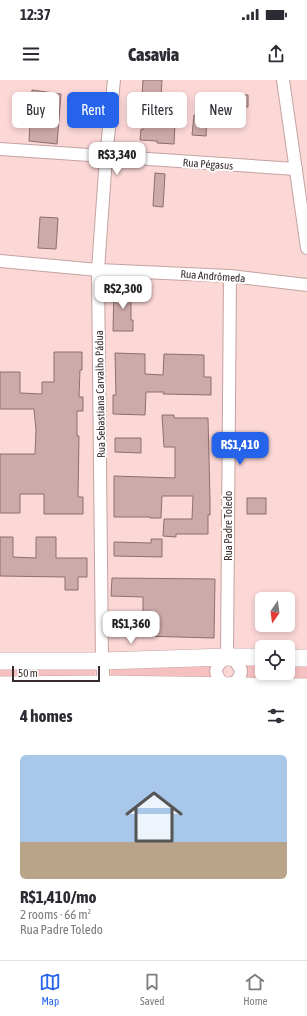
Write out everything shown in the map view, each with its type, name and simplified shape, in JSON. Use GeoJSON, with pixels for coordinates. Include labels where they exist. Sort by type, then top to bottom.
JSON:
{"type":"FeatureCollection","features":[{"type":"Feature","properties":{"kind":"main road"},"geometry":{"type":"LineString","coordinates":[[0,661],[102,661],[255,657]]}},
{"type":"Feature","properties":{"kind":"main road"},"geometry":{"type":"LineString","coordinates":[[295,658],[307,658]]}},
{"type":"Feature","properties":{"kind":"main road"},"geometry":{"type":"LineString","coordinates":[[0,685],[104,684],[226,689],[307,687]]}},
{"type":"Feature","properties":{"kind":"street","name":"Rua Sebastiana Carvalho Pádua"},"geometry":{"type":"LineString","coordinates":[[104,684],[102,661],[98,270],[106,157],[114,80]]}},
{"type":"Feature","properties":{"kind":"street"},"geometry":{"type":"LineString","coordinates":[[283,80],[307,248]]}},
{"type":"Feature","properties":{"kind":"street","name":"Rua Pégasus"},"geometry":{"type":"LineString","coordinates":[[0,149],[296,169]]}},
{"type":"Feature","properties":{"kind":"street","name":"Rua Andrômeda"},"geometry":{"type":"LineString","coordinates":[[0,261],[98,270],[230,276],[307,285]]}},
{"type":"Feature","properties":{"kind":"street","name":"Rua Padre Toledo"},"geometry":{"type":"LineString","coordinates":[[227,657],[230,276]]}},
{"type":"Feature","properties":{"kind":"street"},"geometry":{"type":"LineString","coordinates":[[227,657],[236,662],[241,670],[241,677],[226,689],[217,678],[216,672],[217,666],[227,657]]}},
{"type":"Feature","properties":{"kind":"shaded area"},"geometry":{"type":"Polygon","coordinates":[[[241,661],[255,661],[255,680],[295,680],[295,661],[307,661],[307,682],[241,681],[241,661]]]}},
{"type":"Feature","properties":{"kind":"shaded area"},"geometry":{"type":"Polygon","coordinates":[[[111,664],[213,665],[213,677],[111,676],[111,664]]]}},
{"type":"Feature","properties":{"kind":"shaded area"},"geometry":{"type":"Polygon","coordinates":[[[0,666],[95,666],[95,678],[0,679],[0,666]]]}},
{"type":"Feature","properties":{"kind":"building"},"geometry":{"type":"Polygon","coordinates":[[[143,80],[162,80],[161,92],[142,92],[143,80]]]}},
{"type":"Feature","properties":{"kind":"building"},"geometry":{"type":"Polygon","coordinates":[[[32,90],[46,92],[32,92],[32,90]]]}},
{"type":"Feature","properties":{"kind":"building"},"geometry":{"type":"Polygon","coordinates":[[[59,94],[61,94],[59,119],[59,94]]]}},
{"type":"Feature","properties":{"kind":"building"},"geometry":{"type":"Polygon","coordinates":[[[246,95],[248,95],[248,107],[246,107],[246,95]]]}},
{"type":"Feature","properties":{"kind":"building"},"geometry":{"type":"Polygon","coordinates":[[[195,115],[195,128],[206,128],[206,136],[192,135],[195,115]]]}},
{"type":"Feature","properties":{"kind":"building"},"geometry":{"type":"Polygon","coordinates":[[[30,128],[58,128],[57,144],[29,141],[30,128]]]}},
{"type":"Feature","properties":{"kind":"building"},"geometry":{"type":"Polygon","coordinates":[[[143,128],[175,128],[174,144],[140,140],[141,129],[143,130],[143,128]]]}},
{"type":"Feature","properties":{"kind":"building"},"geometry":{"type":"Polygon","coordinates":[[[155,173],[165,174],[163,207],[153,206],[155,173]]]}},
{"type":"Feature","properties":{"kind":"building"},"geometry":{"type":"Polygon","coordinates":[[[40,217],[58,218],[56,249],[38,248],[40,217]]]}},
{"type":"Feature","properties":{"kind":"building"},"geometry":{"type":"Polygon","coordinates":[[[114,287],[131,287],[131,320],[133,320],[133,331],[113,331],[114,287]]]}},
{"type":"Feature","properties":{"kind":"building"},"geometry":{"type":"Polygon","coordinates":[[[54,352],[82,352],[79,397],[83,397],[83,411],[77,411],[77,436],[79,436],[78,497],[83,497],[83,514],[44,514],[44,494],[20,494],[20,513],[0,513],[0,454],[35,454],[36,430],[34,409],[0,409],[0,372],[20,372],[20,393],[42,394],[42,382],[54,382],[54,352]]]}},
{"type":"Feature","properties":{"kind":"building"},"geometry":{"type":"Polygon","coordinates":[[[115,353],[145,354],[145,374],[163,375],[164,354],[204,355],[204,377],[211,377],[211,395],[163,394],[164,392],[146,392],[145,415],[113,414],[113,395],[116,395],[115,353]]]}},
{"type":"Feature","properties":{"kind":"building"},"geometry":{"type":"Polygon","coordinates":[[[162,415],[174,415],[174,418],[208,418],[210,515],[208,515],[208,534],[176,534],[176,537],[163,536],[164,519],[192,519],[193,496],[162,496],[161,518],[114,517],[114,476],[175,478],[175,447],[164,447],[162,415]]]}},
{"type":"Feature","properties":{"kind":"building"},"geometry":{"type":"Polygon","coordinates":[[[115,438],[141,438],[141,453],[115,452],[115,438]]]}},
{"type":"Feature","properties":{"kind":"building"},"geometry":{"type":"Polygon","coordinates":[[[247,498],[266,498],[266,514],[247,514],[247,498]]]}},
{"type":"Feature","properties":{"kind":"building"},"geometry":{"type":"Polygon","coordinates":[[[0,537],[13,537],[13,557],[36,558],[36,537],[56,537],[56,558],[87,558],[87,577],[78,577],[78,590],[65,590],[65,577],[0,576],[0,537]]]}},
{"type":"Feature","properties":{"kind":"building"},"geometry":{"type":"Polygon","coordinates":[[[151,539],[162,539],[162,557],[114,556],[114,542],[151,543],[151,539]]]}},
{"type":"Feature","properties":{"kind":"building"},"geometry":{"type":"Polygon","coordinates":[[[112,578],[215,579],[214,638],[143,636],[143,597],[111,596],[112,578]]]}}]}
